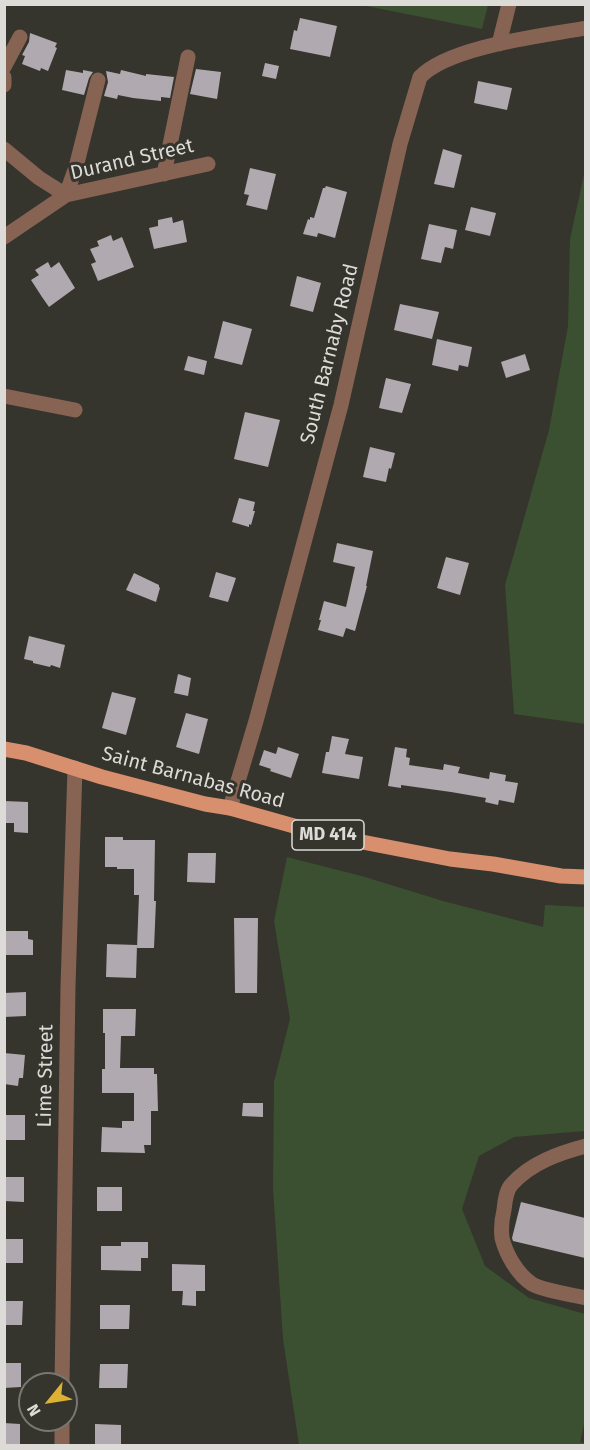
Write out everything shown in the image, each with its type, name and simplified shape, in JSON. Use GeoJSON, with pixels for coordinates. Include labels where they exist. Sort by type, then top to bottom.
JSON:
{"type":"FeatureCollection","features":[{"type":"Feature","properties":{"kind":"main road","name":"Saint Barnabas Road"},"geometry":{"type":"LineString","coordinates":[[4,748],[102,777],[205,804],[230,808],[326,835],[450,859],[561,876],[585,877]]}},
{"type":"Feature","properties":{"kind":"street"},"geometry":{"type":"LineString","coordinates":[[499,44],[509,4]]}},
{"type":"Feature","properties":{"kind":"street","name":"South Barnaby Road"},"geometry":{"type":"LineString","coordinates":[[230,808],[256,721],[341,405],[400,144],[420,77],[450,59],[499,44],[585,28]]}},
{"type":"Feature","properties":{"kind":"street"},"geometry":{"type":"LineString","coordinates":[[4,67],[20,38]]}},
{"type":"Feature","properties":{"kind":"street"},"geometry":{"type":"LineString","coordinates":[[164,174],[188,57]]}},
{"type":"Feature","properties":{"kind":"street"},"geometry":{"type":"LineString","coordinates":[[4,77],[4,86]]}},
{"type":"Feature","properties":{"kind":"street"},"geometry":{"type":"LineString","coordinates":[[4,149],[39,178],[66,195],[76,166],[98,80]]}},
{"type":"Feature","properties":{"kind":"street","name":"Durand Street"},"geometry":{"type":"LineString","coordinates":[[4,237],[66,195],[208,164]]}},
{"type":"Feature","properties":{"kind":"street"},"geometry":{"type":"LineString","coordinates":[[4,396],[75,410]]}},
{"type":"Feature","properties":{"kind":"street","name":"Lime Street"},"geometry":{"type":"LineString","coordinates":[[62,1372],[68,998],[75,768]]}},
{"type":"Feature","properties":{"kind":"street"},"geometry":{"type":"LineString","coordinates":[[585,1146],[550,1157],[537,1164],[510,1186],[504,1203],[502,1237],[519,1274],[534,1285],[585,1299]]}},
{"type":"Feature","properties":{"kind":"green space"},"geometry":{"type":"Polygon","coordinates":[[[361,5],[488,5],[482,29],[361,5]]]}},
{"type":"Feature","properties":{"kind":"green space"},"geometry":{"type":"Polygon","coordinates":[[[585,170],[585,724],[514,714],[505,585],[549,430],[568,326],[570,239],[585,170]]]}},
{"type":"Feature","properties":{"kind":"green space"},"geometry":{"type":"Polygon","coordinates":[[[287,857],[543,927],[545,905],[585,907],[585,1131],[514,1137],[479,1156],[462,1209],[485,1266],[529,1298],[585,1314],[586,1416],[580,1442],[585,1445],[299,1445],[283,1339],[273,1188],[274,1082],[290,1019],[274,921],[287,857]]]}},
{"type":"Feature","properties":{"kind":"building"},"geometry":{"type":"Polygon","coordinates":[[[300,18],[337,26],[330,57],[290,49],[294,30],[297,31],[300,18]]]}},
{"type":"Feature","properties":{"kind":"building"},"geometry":{"type":"Polygon","coordinates":[[[30,33],[57,43],[48,71],[41,68],[40,71],[22,64],[25,56],[22,55],[29,42],[30,33]]]}},
{"type":"Feature","properties":{"kind":"building"},"geometry":{"type":"Polygon","coordinates":[[[265,63],[279,66],[276,79],[262,76],[265,63]]]}},
{"type":"Feature","properties":{"kind":"building"},"geometry":{"type":"Polygon","coordinates":[[[196,69],[221,72],[217,99],[190,94],[196,69]]]}},
{"type":"Feature","properties":{"kind":"building"},"geometry":{"type":"Polygon","coordinates":[[[66,70],[93,72],[84,95],[62,90],[66,70]]]}},
{"type":"Feature","properties":{"kind":"building"},"geometry":{"type":"Polygon","coordinates":[[[121,70],[146,76],[146,74],[174,77],[170,98],[161,97],[161,101],[118,95],[117,99],[104,96],[108,82],[106,71],[120,74],[121,70]]]}},
{"type":"Feature","properties":{"kind":"building"},"geometry":{"type":"Polygon","coordinates":[[[478,81],[512,88],[507,110],[474,103],[478,81]]]}},
{"type":"Feature","properties":{"kind":"building"},"geometry":{"type":"Polygon","coordinates":[[[443,149],[462,155],[454,188],[434,184],[443,149]]]}},
{"type":"Feature","properties":{"kind":"building"},"geometry":{"type":"Polygon","coordinates":[[[250,168],[276,174],[267,210],[246,205],[249,195],[244,194],[250,168]]]}},
{"type":"Feature","properties":{"kind":"building"},"geometry":{"type":"Polygon","coordinates":[[[326,186],[347,192],[335,238],[318,233],[317,237],[303,234],[308,219],[314,218],[323,188],[326,186]]]}},
{"type":"Feature","properties":{"kind":"building"},"geometry":{"type":"Polygon","coordinates":[[[471,207],[496,213],[490,236],[465,230],[471,207]]]}},
{"type":"Feature","properties":{"kind":"building"},"geometry":{"type":"Polygon","coordinates":[[[172,217],[173,223],[183,220],[187,242],[154,249],[149,228],[158,226],[158,220],[172,217]]]}},
{"type":"Feature","properties":{"kind":"building"},"geometry":{"type":"Polygon","coordinates":[[[429,224],[457,230],[453,249],[445,247],[441,263],[421,259],[429,224]]]}},
{"type":"Feature","properties":{"kind":"building"},"geometry":{"type":"Polygon","coordinates":[[[111,235],[113,241],[122,237],[134,267],[98,281],[91,264],[96,262],[90,249],[99,246],[97,241],[111,235]]]}},
{"type":"Feature","properties":{"kind":"building"},"geometry":{"type":"Polygon","coordinates":[[[48,262],[51,268],[59,262],[75,288],[49,307],[31,280],[39,275],[35,270],[48,262]]]}},
{"type":"Feature","properties":{"kind":"building"},"geometry":{"type":"Polygon","coordinates":[[[297,276],[321,283],[313,312],[290,306],[297,276]]]}},
{"type":"Feature","properties":{"kind":"building"},"geometry":{"type":"Polygon","coordinates":[[[400,304],[439,312],[432,339],[394,330],[400,304]]]}},
{"type":"Feature","properties":{"kind":"building"},"geometry":{"type":"Polygon","coordinates":[[[223,321],[252,329],[242,365],[214,358],[223,321]]]}},
{"type":"Feature","properties":{"kind":"building"},"geometry":{"type":"Polygon","coordinates":[[[437,339],[472,347],[468,367],[459,365],[458,371],[432,365],[437,339]]]}},
{"type":"Feature","properties":{"kind":"building"},"geometry":{"type":"Polygon","coordinates":[[[525,354],[530,370],[506,378],[501,362],[525,354]]]}},
{"type":"Feature","properties":{"kind":"building"},"geometry":{"type":"Polygon","coordinates":[[[188,356],[207,361],[204,375],[184,370],[188,356]]]}},
{"type":"Feature","properties":{"kind":"building"},"geometry":{"type":"Polygon","coordinates":[[[386,378],[411,384],[402,413],[379,408],[386,378]]]}},
{"type":"Feature","properties":{"kind":"building"},"geometry":{"type":"Polygon","coordinates":[[[245,412],[280,420],[268,467],[234,459],[245,412]]]}},
{"type":"Feature","properties":{"kind":"building"},"geometry":{"type":"Polygon","coordinates":[[[370,447],[395,453],[386,482],[363,477],[370,447]]]}},
{"type":"Feature","properties":{"kind":"building"},"geometry":{"type":"Polygon","coordinates":[[[239,498],[255,502],[253,511],[255,511],[249,527],[232,522],[239,498]]]}},
{"type":"Feature","properties":{"kind":"building"},"geometry":{"type":"Polygon","coordinates":[[[337,543],[373,551],[367,586],[355,631],[346,628],[343,637],[318,630],[324,601],[346,607],[355,567],[333,562],[337,543]]]}},
{"type":"Feature","properties":{"kind":"building"},"geometry":{"type":"Polygon","coordinates":[[[446,557],[469,563],[460,595],[437,588],[446,557]]]}},
{"type":"Feature","properties":{"kind":"building"},"geometry":{"type":"Polygon","coordinates":[[[216,572],[236,578],[228,602],[209,597],[216,572]]]}},
{"type":"Feature","properties":{"kind":"building"},"geometry":{"type":"Polygon","coordinates":[[[134,573],[159,585],[156,602],[126,590],[134,573]]]}},
{"type":"Feature","properties":{"kind":"building"},"geometry":{"type":"Polygon","coordinates":[[[29,636],[65,645],[60,668],[24,659],[29,636]]]}},
{"type":"Feature","properties":{"kind":"building"},"geometry":{"type":"Polygon","coordinates":[[[178,674],[191,678],[188,696],[174,693],[178,674]]]}},
{"type":"Feature","properties":{"kind":"building"},"geometry":{"type":"Polygon","coordinates":[[[112,692],[136,698],[126,735],[102,728],[112,692]]]}},
{"type":"Feature","properties":{"kind":"building"},"geometry":{"type":"Polygon","coordinates":[[[186,713],[208,719],[199,754],[176,747],[186,713]]]}},
{"type":"Feature","properties":{"kind":"building"},"geometry":{"type":"Polygon","coordinates":[[[332,736],[349,739],[345,754],[363,757],[359,779],[322,773],[332,736]]]}},
{"type":"Feature","properties":{"kind":"building"},"geometry":{"type":"Polygon","coordinates":[[[278,747],[299,754],[291,778],[259,765],[264,750],[276,754],[278,747]]]}},
{"type":"Feature","properties":{"kind":"building"},"geometry":{"type":"Polygon","coordinates":[[[395,747],[407,749],[406,757],[410,758],[409,765],[443,770],[444,764],[460,767],[458,773],[489,779],[490,772],[506,775],[505,781],[518,783],[514,803],[499,800],[498,805],[485,802],[486,798],[401,785],[401,788],[388,786],[395,747]]]}},
{"type":"Feature","properties":{"kind":"building"},"geometry":{"type":"Polygon","coordinates":[[[4,801],[28,802],[28,833],[14,832],[14,823],[4,823],[4,801]]]}},
{"type":"Feature","properties":{"kind":"building"},"geometry":{"type":"Polygon","coordinates":[[[105,837],[123,837],[123,840],[155,840],[154,948],[137,948],[139,895],[134,895],[134,869],[105,867],[105,837]]]}},
{"type":"Feature","properties":{"kind":"building"},"geometry":{"type":"Polygon","coordinates":[[[188,853],[216,853],[215,883],[187,882],[188,853]]]}},
{"type":"Feature","properties":{"kind":"building"},"geometry":{"type":"Polygon","coordinates":[[[234,918],[258,918],[257,993],[235,993],[234,918]]]}},
{"type":"Feature","properties":{"kind":"building"},"geometry":{"type":"Polygon","coordinates":[[[6,931],[28,931],[28,939],[33,940],[33,955],[6,955],[6,931]]]}},
{"type":"Feature","properties":{"kind":"building"},"geometry":{"type":"Polygon","coordinates":[[[107,944],[137,945],[136,978],[106,977],[107,944]]]}},
{"type":"Feature","properties":{"kind":"building"},"geometry":{"type":"Polygon","coordinates":[[[26,992],[26,1016],[4,1017],[4,993],[26,992]]]}},
{"type":"Feature","properties":{"kind":"building"},"geometry":{"type":"Polygon","coordinates":[[[103,1009],[136,1009],[135,1036],[121,1036],[120,1068],[154,1068],[154,1074],[157,1074],[158,1111],[151,1111],[151,1145],[144,1145],[145,1153],[101,1152],[102,1127],[122,1128],[122,1121],[134,1121],[134,1093],[102,1093],[102,1069],[105,1069],[103,1009]]]}},
{"type":"Feature","properties":{"kind":"building"},"geometry":{"type":"Polygon","coordinates":[[[4,1053],[25,1055],[23,1078],[19,1078],[18,1086],[4,1084],[4,1053]]]}},
{"type":"Feature","properties":{"kind":"building"},"geometry":{"type":"Polygon","coordinates":[[[243,1103],[263,1103],[263,1117],[242,1116],[243,1103]]]}},
{"type":"Feature","properties":{"kind":"building"},"geometry":{"type":"Polygon","coordinates":[[[4,1115],[25,1115],[25,1140],[4,1140],[4,1115]]]}},
{"type":"Feature","properties":{"kind":"building"},"geometry":{"type":"Polygon","coordinates":[[[4,1177],[24,1177],[24,1202],[4,1201],[4,1177]]]}},
{"type":"Feature","properties":{"kind":"building"},"geometry":{"type":"Polygon","coordinates":[[[97,1187],[122,1187],[122,1211],[97,1211],[97,1187]]]}},
{"type":"Feature","properties":{"kind":"building"},"geometry":{"type":"Polygon","coordinates":[[[521,1202],[585,1218],[585,1258],[513,1241],[521,1202]]]}},
{"type":"Feature","properties":{"kind":"building"},"geometry":{"type":"Polygon","coordinates":[[[4,1239],[23,1239],[23,1263],[4,1263],[4,1239]]]}},
{"type":"Feature","properties":{"kind":"building"},"geometry":{"type":"Polygon","coordinates":[[[121,1242],[148,1242],[148,1258],[141,1258],[141,1271],[101,1270],[101,1246],[121,1246],[121,1242]]]}},
{"type":"Feature","properties":{"kind":"building"},"geometry":{"type":"Polygon","coordinates":[[[172,1264],[205,1265],[205,1291],[196,1291],[196,1306],[182,1305],[183,1291],[172,1291],[172,1264]]]}},
{"type":"Feature","properties":{"kind":"building"},"geometry":{"type":"Polygon","coordinates":[[[4,1301],[23,1301],[22,1325],[4,1325],[4,1301]]]}},
{"type":"Feature","properties":{"kind":"building"},"geometry":{"type":"Polygon","coordinates":[[[100,1305],[130,1305],[129,1329],[100,1329],[100,1305]]]}},
{"type":"Feature","properties":{"kind":"building"},"geometry":{"type":"Polygon","coordinates":[[[4,1363],[21,1363],[21,1372],[18,1372],[18,1387],[4,1388],[4,1363]]]}},
{"type":"Feature","properties":{"kind":"building"},"geometry":{"type":"Polygon","coordinates":[[[100,1364],[128,1364],[127,1388],[99,1388],[100,1364]]]}},
{"type":"Feature","properties":{"kind":"building"},"geometry":{"type":"Polygon","coordinates":[[[4,1423],[18,1424],[20,1446],[4,1446],[4,1423]]]}},
{"type":"Feature","properties":{"kind":"building"},"geometry":{"type":"Polygon","coordinates":[[[95,1424],[121,1425],[121,1446],[95,1446],[95,1424]]]}}]}
